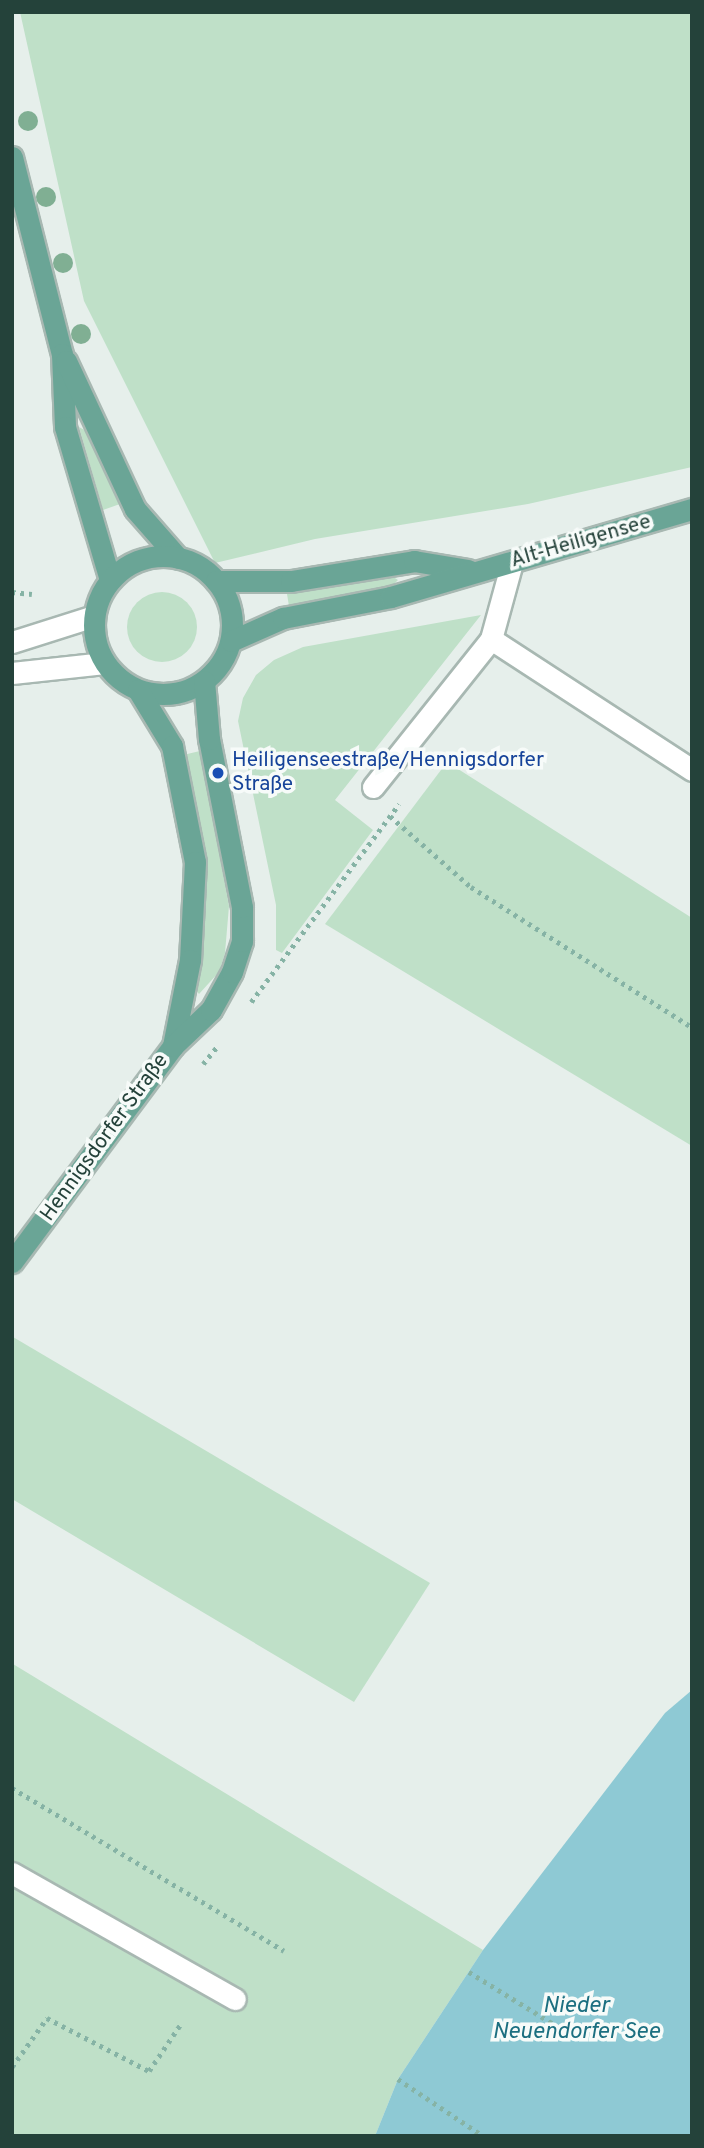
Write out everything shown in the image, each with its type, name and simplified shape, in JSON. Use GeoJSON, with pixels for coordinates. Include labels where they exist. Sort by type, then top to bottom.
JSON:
{"type":"FeatureCollection","features":[{"type":"Feature","properties":{"kind":"main road"},"geometry":{"type":"LineString","coordinates":[[12,157],[62,354],[135,509],[178,558]]}},
{"type":"Feature","properties":{"kind":"main road"},"geometry":{"type":"LineString","coordinates":[[62,354],[65,428],[110,580]]}},
{"type":"Feature","properties":{"kind":"main road","name":"Alt-Heiligensee"},"geometry":{"type":"LineString","coordinates":[[231,641],[282,618],[391,597],[470,571],[512,562],[692,509]]}},
{"type":"Feature","properties":{"kind":"main road"},"geometry":{"type":"LineString","coordinates":[[178,558],[199,566],[216,581],[230,606],[231,641],[221,663],[204,681],[169,694],[138,690],[120,681],[104,663],[92,628],[94,616],[110,580],[136,561],[178,558]]}},
{"type":"Feature","properties":{"kind":"main road"},"geometry":{"type":"LineString","coordinates":[[216,581],[290,581],[414,561],[470,571]]}},
{"type":"Feature","properties":{"kind":"main road","name":"Hennigsdorfer Straße"},"geometry":{"type":"LineString","coordinates":[[12,1262],[173,1046],[211,1010],[233,972],[242,941],[242,907],[209,738],[204,681]]}},
{"type":"Feature","properties":{"kind":"main road","name":"Hennigsdorfer Straße"},"geometry":{"type":"LineString","coordinates":[[138,690],[172,746],[195,862],[190,960],[173,1046]]}},
{"type":"Feature","properties":{"kind":"street"},"geometry":{"type":"LineString","coordinates":[[373,787],[491,639],[512,562]]}},
{"type":"Feature","properties":{"kind":"street"},"geometry":{"type":"LineString","coordinates":[[12,642],[94,616]]}},
{"type":"Feature","properties":{"kind":"street"},"geometry":{"type":"LineString","coordinates":[[491,639],[692,770]]}},
{"type":"Feature","properties":{"kind":"street"},"geometry":{"type":"LineString","coordinates":[[12,673],[104,663]]}},
{"type":"Feature","properties":{"kind":"street"},"geometry":{"type":"LineString","coordinates":[[12,1872],[235,1999]]}},
{"type":"Feature","properties":{"kind":"path"},"geometry":{"type":"LineString","coordinates":[[12,592],[32,594]]}},
{"type":"Feature","properties":{"kind":"path"},"geometry":{"type":"LineString","coordinates":[[245,1010],[407,794]]}},
{"type":"Feature","properties":{"kind":"path"},"geometry":{"type":"LineString","coordinates":[[390,816],[471,887],[692,1027]]}},
{"type":"Feature","properties":{"kind":"path"},"geometry":{"type":"LineString","coordinates":[[203,1065],[220,1043]]}},
{"type":"Feature","properties":{"kind":"path"},"geometry":{"type":"LineString","coordinates":[[12,1788],[284,1951]]}},
{"type":"Feature","properties":{"kind":"path"},"geometry":{"type":"LineString","coordinates":[[469,1972],[555,2025]]}},
{"type":"Feature","properties":{"kind":"path"},"geometry":{"type":"LineString","coordinates":[[12,2067],[47,2018],[149,2071],[180,2025]]}},
{"type":"Feature","properties":{"kind":"path"},"geometry":{"type":"LineString","coordinates":[[398,2079],[484,2136]]}},
{"type":"Feature","properties":{"kind":"green space"},"geometry":{"type":"Polygon","coordinates":[[[20,12],[692,12],[692,467],[528,504],[315,539],[215,563],[84,301],[20,12]]]}},
{"type":"Feature","properties":{"kind":"green space"},"geometry":{"type":"Polygon","coordinates":[[[79,427],[88,432],[120,504],[103,510],[79,427]]]}},
{"type":"Feature","properties":{"kind":"green space"},"geometry":{"type":"Polygon","coordinates":[[[390,575],[398,580],[392,586],[289,606],[287,594],[390,575]]]}},
{"type":"Feature","properties":{"kind":"green space"},"geometry":{"type":"Polygon","coordinates":[[[155,592],[169,592],[182,598],[191,607],[197,627],[195,640],[187,652],[169,662],[155,662],[142,656],[133,647],[127,634],[127,620],[133,607],[142,598],[155,592]]]}},
{"type":"Feature","properties":{"kind":"green space"},"geometry":{"type":"Polygon","coordinates":[[[481,615],[335,800],[373,830],[282,953],[276,950],[276,905],[238,721],[243,698],[256,675],[274,660],[303,647],[481,615]]]}},
{"type":"Feature","properties":{"kind":"green space"},"geometry":{"type":"Polygon","coordinates":[[[200,751],[229,906],[225,953],[219,972],[199,994],[194,988],[202,951],[206,878],[183,755],[200,751]]]}},
{"type":"Feature","properties":{"kind":"green space"},"geometry":{"type":"Polygon","coordinates":[[[447,762],[692,918],[692,1146],[325,924],[447,762]]]}},
{"type":"Feature","properties":{"kind":"green space"},"geometry":{"type":"Polygon","coordinates":[[[13,1337],[430,1583],[354,1702],[12,1499],[13,1337]]]}},
{"type":"Feature","properties":{"kind":"green space"},"geometry":{"type":"Polygon","coordinates":[[[13,1664],[483,1950],[398,2079],[375,2136],[12,2136],[13,1664]]]}},
{"type":"Feature","properties":{"kind":"water","name":"Nieder Neuendorfer See"},"geometry":{"type":"Polygon","coordinates":[[[692,1690],[692,2136],[375,2136],[398,2079],[483,1950],[665,1713],[692,1690]]]}},
{"type":"Feature","properties":{"kind":"place","name":"Heiligenseestraße/Hennigsdorfer Straße"},"geometry":{"type":"Point","coordinates":[218,773]}}]}
